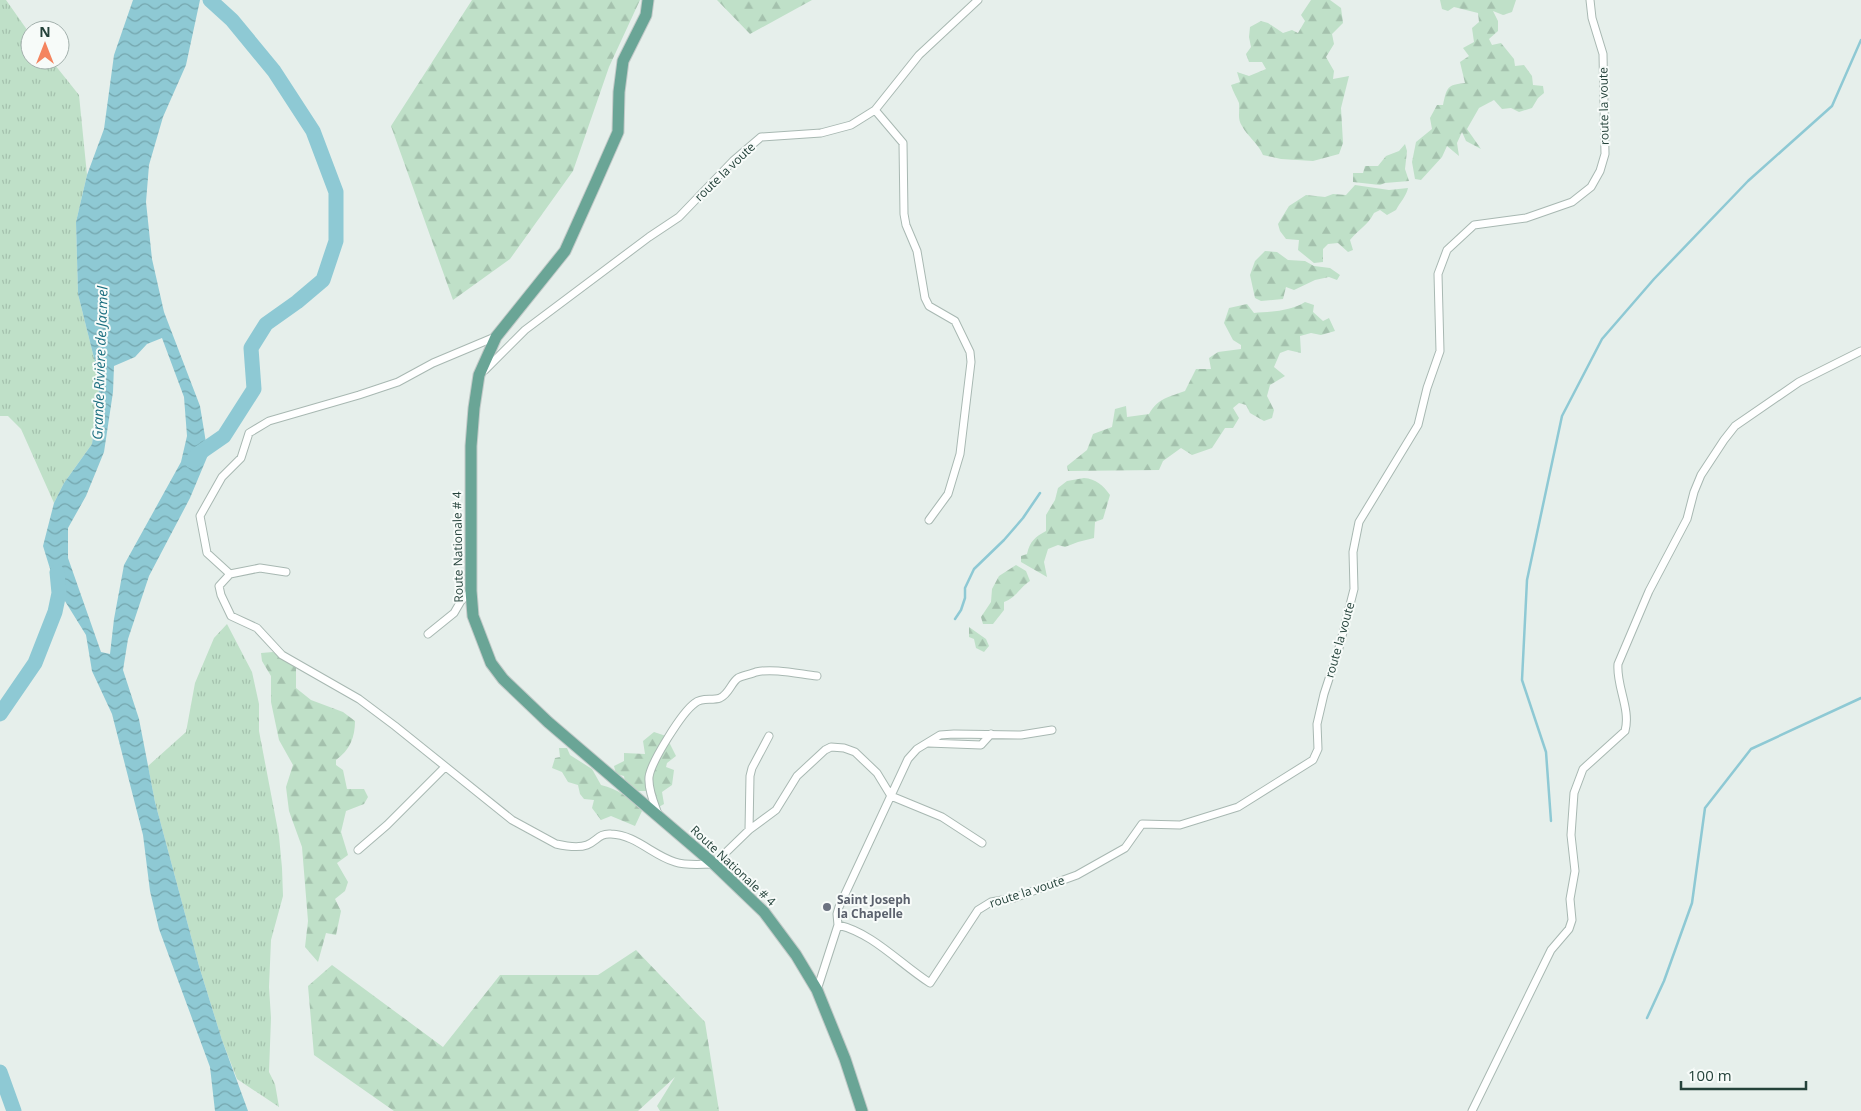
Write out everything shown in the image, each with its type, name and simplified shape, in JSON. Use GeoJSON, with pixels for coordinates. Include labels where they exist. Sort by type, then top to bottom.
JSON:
{"type":"FeatureCollection","features":[{"type":"Feature","properties":{"kind":"main road","name":"Route Nationale # 4"},"geometry":{"type":"LineString","coordinates":[[648,0],[646,16],[623,61],[619,92],[618,132],[596,182],[564,251],[496,337],[479,375],[471,446],[471,591],[473,616],[491,663],[504,679],[548,722],[714,864],[764,912],[796,955],[817,990],[845,1059],[862,1111]]}},
{"type":"Feature","properties":{"kind":"street","name":"route la voute"},"geometry":{"type":"LineString","coordinates":[[479,375],[524,330],[649,237],[679,217],[732,161],[762,137],[791,136],[829,131],[851,125],[875,110],[919,55],[978,0]]}},
{"type":"Feature","properties":{"kind":"street","name":"route la voute"},"geometry":{"type":"LineString","coordinates":[[838,925],[852,928],[930,983],[978,910],[984,905],[1014,898],[1077,875],[1126,848],[1142,824],[1180,825],[1238,808],[1314,760],[1318,749],[1316,724],[1339,648],[1354,589],[1352,552],[1359,522],[1418,425],[1427,388],[1440,351],[1438,274],[1448,250],[1474,225],[1526,218],[1572,202],[1591,187],[1600,171],[1605,154],[1603,54],[1592,18],[1590,0]]}},
{"type":"Feature","properties":{"kind":"street"},"geometry":{"type":"LineString","coordinates":[[875,110],[903,143],[904,214],[917,251],[925,298],[929,306],[955,321],[970,352],[971,371],[960,454],[948,494],[929,520]]}},
{"type":"Feature","properties":{"kind":"street"},"geometry":{"type":"LineString","coordinates":[[230,574],[207,553],[200,516],[222,478],[241,458],[249,433],[269,421],[359,396],[398,382],[433,363],[496,337]]}},
{"type":"Feature","properties":{"kind":"street"},"geometry":{"type":"LineString","coordinates":[[1472,1111],[1552,950],[1571,926],[1570,895],[1575,871],[1571,835],[1574,793],[1583,769],[1625,731],[1627,716],[1617,672],[1618,664],[1649,591],[1687,519],[1694,492],[1701,475],[1735,426],[1799,382],[1861,351]]}},
{"type":"Feature","properties":{"kind":"street"},"geometry":{"type":"LineString","coordinates":[[286,572],[260,568],[230,574],[219,586],[231,616],[257,628],[282,655],[359,699],[512,820],[556,844],[564,846],[587,845],[599,836],[612,834],[629,837],[663,857],[676,862],[714,864],[749,830],[776,810],[797,776],[824,750],[831,747],[844,748],[855,752],[877,773],[891,796],[942,818],[982,843]]}},
{"type":"Feature","properties":{"kind":"street"},"geometry":{"type":"LineString","coordinates":[[428,634],[454,613],[461,601],[471,591]]}},
{"type":"Feature","properties":{"kind":"street"},"geometry":{"type":"LineString","coordinates":[[660,818],[652,799],[649,778],[654,762],[676,726],[696,702],[721,698],[738,678],[757,672],[788,672],[817,676]]}},
{"type":"Feature","properties":{"kind":"street"},"geometry":{"type":"LineString","coordinates":[[817,990],[838,925],[837,914],[839,907],[908,759],[917,749],[940,736],[954,734],[1022,735],[1052,730]]}},
{"type":"Feature","properties":{"kind":"street"},"geometry":{"type":"LineString","coordinates":[[928,743],[981,746],[991,734]]}},
{"type":"Feature","properties":{"kind":"street"},"geometry":{"type":"LineString","coordinates":[[749,830],[750,776],[752,768],[769,736]]}},
{"type":"Feature","properties":{"kind":"street"},"geometry":{"type":"LineString","coordinates":[[358,850],[387,825],[445,767]]}},
{"type":"Feature","properties":{"kind":"green space"},"geometry":{"type":"Polygon","coordinates":[[[0,0],[6,0],[20,20],[20,70],[59,70],[79,95],[87,175],[76,222],[78,294],[100,382],[92,444],[64,483],[54,503],[21,429],[8,416],[0,416],[0,0]]]}},
{"type":"Feature","properties":{"kind":"green space"},"geometry":{"type":"Polygon","coordinates":[[[472,0],[640,0],[609,67],[573,171],[510,259],[453,300],[391,126],[472,0]]]}},
{"type":"Feature","properties":{"kind":"green space"},"geometry":{"type":"Polygon","coordinates":[[[717,0],[812,0],[750,34],[717,0]]]}},
{"type":"Feature","properties":{"kind":"green space"},"geometry":{"type":"Polygon","coordinates":[[[1311,0],[1330,0],[1341,8],[1343,23],[1332,34],[1334,44],[1326,57],[1334,71],[1333,79],[1349,76],[1341,108],[1343,143],[1339,154],[1313,161],[1281,159],[1263,155],[1240,123],[1239,103],[1231,85],[1240,82],[1237,72],[1249,76],[1266,69],[1262,62],[1249,62],[1246,54],[1251,47],[1250,27],[1261,21],[1268,23],[1283,33],[1292,30],[1298,33],[1305,21],[1301,15],[1311,0]]]}},
{"type":"Feature","properties":{"kind":"green space"},"geometry":{"type":"Polygon","coordinates":[[[1440,0],[1516,0],[1512,12],[1503,15],[1493,11],[1498,21],[1498,31],[1489,39],[1492,45],[1501,43],[1514,59],[1515,66],[1524,65],[1532,76],[1533,85],[1543,86],[1544,93],[1538,98],[1532,108],[1519,112],[1511,108],[1502,109],[1494,100],[1479,108],[1467,129],[1481,149],[1466,141],[1462,132],[1457,143],[1459,156],[1447,146],[1442,157],[1421,180],[1415,179],[1412,162],[1416,142],[1432,129],[1430,118],[1437,105],[1443,105],[1449,88],[1465,83],[1460,62],[1469,56],[1463,48],[1474,42],[1472,28],[1479,22],[1478,13],[1454,7],[1448,11],[1442,9],[1440,0]]]}},
{"type":"Feature","properties":{"kind":"green space"},"geometry":{"type":"Polygon","coordinates":[[[1405,144],[1407,151],[1405,169],[1409,181],[1380,185],[1353,182],[1353,173],[1363,173],[1365,166],[1378,166],[1386,156],[1399,151],[1405,144]]]}},
{"type":"Feature","properties":{"kind":"green space"},"geometry":{"type":"Polygon","coordinates":[[[1355,185],[1389,190],[1408,188],[1396,210],[1387,215],[1380,210],[1374,213],[1369,221],[1353,236],[1350,240],[1353,250],[1348,252],[1338,243],[1328,244],[1323,249],[1323,262],[1314,263],[1298,250],[1299,240],[1286,239],[1280,231],[1278,224],[1289,206],[1306,195],[1325,197],[1333,194],[1346,195],[1355,185]]]}},
{"type":"Feature","properties":{"kind":"green space"},"geometry":{"type":"Polygon","coordinates":[[[1265,251],[1277,252],[1288,260],[1305,261],[1314,266],[1330,268],[1340,275],[1337,280],[1329,277],[1315,280],[1294,290],[1286,287],[1283,299],[1261,301],[1255,298],[1250,275],[1255,261],[1265,251]]]}},
{"type":"Feature","properties":{"kind":"green space"},"geometry":{"type":"Polygon","coordinates":[[[1305,302],[1314,305],[1313,312],[1323,321],[1329,318],[1335,331],[1321,335],[1311,333],[1300,336],[1301,353],[1288,350],[1280,353],[1274,367],[1285,376],[1270,385],[1267,396],[1274,410],[1272,418],[1264,421],[1250,413],[1246,405],[1239,403],[1233,408],[1239,418],[1233,428],[1225,428],[1212,448],[1192,455],[1181,448],[1163,461],[1159,470],[1068,471],[1067,466],[1087,450],[1093,434],[1112,427],[1115,409],[1126,406],[1127,417],[1149,414],[1160,401],[1185,391],[1196,369],[1211,369],[1209,358],[1218,352],[1241,349],[1241,345],[1233,340],[1224,323],[1229,308],[1247,304],[1254,313],[1267,312],[1287,309],[1305,302]]]}},
{"type":"Feature","properties":{"kind":"green space"},"geometry":{"type":"Polygon","coordinates":[[[1084,478],[1099,483],[1110,495],[1103,519],[1095,522],[1094,538],[1065,547],[1058,545],[1048,549],[1044,562],[1047,577],[1021,562],[1021,556],[1027,554],[1034,540],[1046,531],[1046,515],[1055,500],[1058,488],[1067,481],[1084,478]]]}},
{"type":"Feature","properties":{"kind":"green space"},"geometry":{"type":"Polygon","coordinates":[[[1016,565],[1026,571],[1030,581],[1012,598],[1004,602],[1004,610],[993,624],[983,624],[981,617],[991,602],[992,589],[999,576],[1016,565]]]}},
{"type":"Feature","properties":{"kind":"green space"},"geometry":{"type":"Polygon","coordinates":[[[227,624],[252,672],[259,704],[259,731],[279,836],[283,896],[271,940],[269,1072],[275,1084],[279,1107],[237,1079],[222,1040],[199,966],[155,802],[148,766],[186,732],[195,683],[214,638],[227,624]]]}},
{"type":"Feature","properties":{"kind":"green space"},"geometry":{"type":"Polygon","coordinates":[[[969,627],[986,639],[989,646],[984,652],[976,648],[974,639],[969,637],[969,627]]]}},
{"type":"Feature","properties":{"kind":"green space"},"geometry":{"type":"Polygon","coordinates":[[[273,652],[296,668],[296,688],[311,700],[343,712],[355,721],[351,743],[336,760],[336,765],[343,770],[347,789],[364,789],[368,797],[364,804],[346,811],[341,832],[348,855],[337,863],[348,882],[345,891],[335,899],[341,911],[336,935],[326,933],[318,962],[305,947],[308,921],[302,847],[289,811],[286,787],[293,765],[279,740],[271,702],[271,676],[262,661],[261,653],[273,652]]]}},
{"type":"Feature","properties":{"kind":"green space"},"geometry":{"type":"Polygon","coordinates":[[[654,732],[666,736],[676,756],[667,763],[666,767],[674,770],[672,785],[662,792],[664,804],[657,808],[647,791],[635,791],[625,782],[624,776],[616,774],[614,766],[624,761],[624,753],[645,754],[643,741],[654,732]]]}},
{"type":"Feature","properties":{"kind":"green space"},"geometry":{"type":"Polygon","coordinates":[[[559,748],[567,748],[570,755],[592,769],[601,785],[628,798],[642,811],[635,826],[611,816],[601,820],[592,808],[594,800],[584,799],[580,794],[578,785],[568,782],[562,772],[552,768],[555,758],[560,757],[559,748]]]}},
{"type":"Feature","properties":{"kind":"green space"},"geometry":{"type":"Polygon","coordinates":[[[636,950],[705,1022],[719,1111],[660,1111],[657,1106],[675,1077],[638,1111],[394,1111],[314,1055],[308,986],[332,965],[443,1047],[500,975],[598,975],[636,950]]]}},
{"type":"Feature","properties":{"kind":"water"},"geometry":{"type":"Polygon","coordinates":[[[133,0],[200,0],[186,65],[163,117],[149,165],[146,202],[152,259],[164,312],[200,406],[208,455],[190,498],[149,576],[128,639],[123,670],[139,719],[155,802],[199,966],[222,1040],[248,1111],[215,1111],[210,1067],[159,929],[150,891],[143,835],[112,714],[92,671],[86,635],[55,585],[43,546],[54,503],[64,483],[92,444],[100,382],[78,294],[76,222],[87,175],[104,129],[114,55],[133,0]],[[162,338],[147,344],[135,357],[114,366],[113,392],[104,452],[86,496],[68,528],[68,558],[101,652],[110,654],[124,565],[181,462],[187,436],[184,397],[162,338]]]}},
{"type":"Feature","properties":{"kind":"waterway","name":"Grande Rivière de Jacmel"},"geometry":{"type":"LineString","coordinates":[[192,461],[198,454],[224,436],[254,389],[251,348],[266,324],[297,302],[323,280],[336,241],[336,192],[313,131],[274,71],[232,20],[210,0]]}},
{"type":"Feature","properties":{"kind":"waterway"},"geometry":{"type":"LineString","coordinates":[[1551,821],[1546,752],[1522,680],[1527,580],[1562,416],[1602,339],[1654,279],[1748,181],[1832,106],[1861,40]]}},
{"type":"Feature","properties":{"kind":"waterway"},"geometry":{"type":"LineString","coordinates":[[955,619],[961,610],[965,598],[965,588],[974,569],[1004,540],[1023,518],[1040,493]]}},
{"type":"Feature","properties":{"kind":"waterway","name":"Grande Rivière de Jacmel"},"geometry":{"type":"LineString","coordinates":[[0,714],[35,663],[55,612],[59,593],[57,572]]}},
{"type":"Feature","properties":{"kind":"waterway"},"geometry":{"type":"LineString","coordinates":[[1647,1018],[1664,981],[1692,903],[1705,808],[1751,749],[1861,698]]}},
{"type":"Feature","properties":{"kind":"waterway","name":"Grande Rivière de Jacmel"},"geometry":{"type":"LineString","coordinates":[[0,1072],[14,1111]]}},
{"type":"Feature","properties":{"kind":"place","name":"Saint Joseph la Chapelle"},"geometry":{"type":"Point","coordinates":[827,907]}}]}
